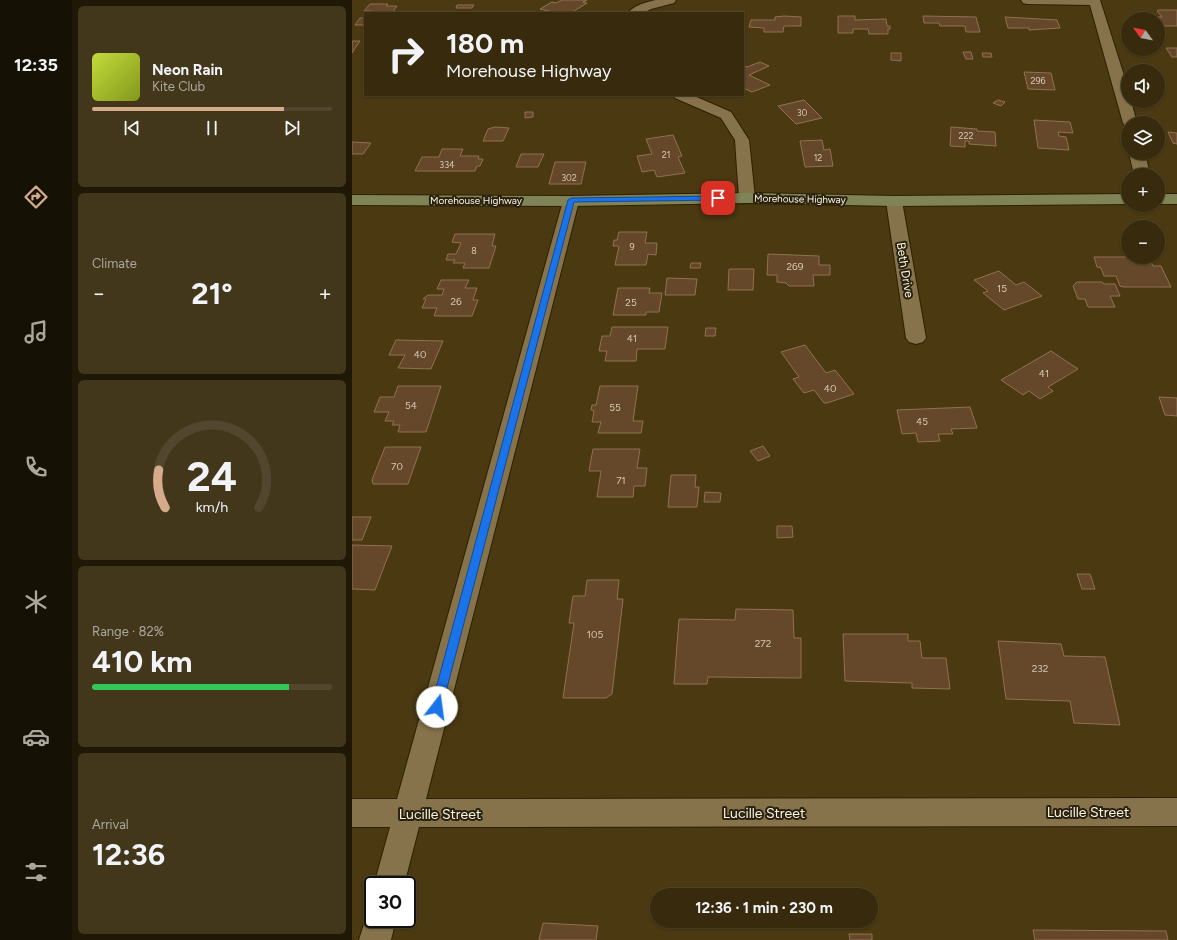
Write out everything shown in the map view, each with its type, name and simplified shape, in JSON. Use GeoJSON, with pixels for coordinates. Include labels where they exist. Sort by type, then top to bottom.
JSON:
{"type":"FeatureCollection","features":[{"type":"Feature","properties":{"kind":"street"},"geometry":{"type":"LineString","coordinates":[[636,12],[646,6],[670,0]]}},
{"type":"Feature","properties":{"kind":"street"},"geometry":{"type":"LineString","coordinates":[[1027,0],[1095,2],[1128,116]]}},
{"type":"Feature","properties":{"kind":"street"},"geometry":{"type":"LineString","coordinates":[[682,96],[726,115],[742,140],[747,198]]}},
{"type":"Feature","properties":{"kind":"street","name":"Morehouse Highway"},"geometry":{"type":"LineString","coordinates":[[352,200],[747,198],[894,201],[1121,199]]}},
{"type":"Feature","properties":{"kind":"street"},"geometry":{"type":"LineString","coordinates":[[1165,199],[1177,199]]}},
{"type":"Feature","properties":{"kind":"street"},"geometry":{"type":"LineString","coordinates":[[391,876],[571,200]]}},
{"type":"Feature","properties":{"kind":"street","name":"Beth Drive"},"geometry":{"type":"LineString","coordinates":[[894,201],[916,338]]}},
{"type":"Feature","properties":{"kind":"street","name":"Lucille Street"},"geometry":{"type":"LineString","coordinates":[[352,813],[1177,812]]}},
{"type":"Feature","properties":{"kind":"street"},"geometry":{"type":"LineString","coordinates":[[375,940],[378,928]]}},
{"type":"Feature","properties":{"kind":"building"},"geometry":{"type":"Polygon","coordinates":[[[562,0],[587,0],[583,2],[587,3],[573,12],[553,12],[540,9],[552,2],[556,3],[562,0]]]}},
{"type":"Feature","properties":{"kind":"building"},"geometry":{"type":"Polygon","coordinates":[[[370,4],[388,4],[386,6],[397,6],[393,12],[364,11],[370,4]]]}},
{"type":"Feature","properties":{"kind":"building"},"geometry":{"type":"Polygon","coordinates":[[[457,5],[474,5],[472,8],[456,8],[457,5]]]}},
{"type":"Feature","properties":{"kind":"building"},"geometry":{"type":"Polygon","coordinates":[[[1177,10],[1177,26],[1165,26],[1165,12],[1157,11],[1177,10]]]}},
{"type":"Feature","properties":{"kind":"building"},"geometry":{"type":"Polygon","coordinates":[[[838,16],[855,16],[855,20],[886,19],[887,26],[890,26],[890,29],[888,29],[888,34],[869,34],[868,29],[853,29],[853,33],[838,33],[838,16]]]}},
{"type":"Feature","properties":{"kind":"building"},"geometry":{"type":"Polygon","coordinates":[[[923,16],[976,17],[980,32],[966,32],[965,26],[940,26],[939,23],[924,23],[923,16]]]}},
{"type":"Feature","properties":{"kind":"building"},"geometry":{"type":"Polygon","coordinates":[[[775,17],[801,17],[801,26],[784,26],[783,32],[764,32],[764,28],[749,27],[751,20],[775,20],[775,17]]]}},
{"type":"Feature","properties":{"kind":"building"},"geometry":{"type":"Polygon","coordinates":[[[1005,17],[1057,20],[1060,28],[1029,30],[1029,28],[1008,28],[1005,17]]]}},
{"type":"Feature","properties":{"kind":"building"},"geometry":{"type":"Polygon","coordinates":[[[360,18],[364,18],[364,25],[355,25],[360,18]]]}},
{"type":"Feature","properties":{"kind":"building"},"geometry":{"type":"Polygon","coordinates":[[[352,41],[360,41],[352,53],[352,41]]]}},
{"type":"Feature","properties":{"kind":"building"},"geometry":{"type":"Polygon","coordinates":[[[1166,48],[1177,48],[1177,57],[1172,57],[1166,48]]]}},
{"type":"Feature","properties":{"kind":"building"},"geometry":{"type":"Polygon","coordinates":[[[963,52],[971,52],[973,59],[966,59],[963,52]]]}},
{"type":"Feature","properties":{"kind":"building"},"geometry":{"type":"Polygon","coordinates":[[[891,53],[901,53],[901,61],[891,60],[891,53]]]}},
{"type":"Feature","properties":{"kind":"building"},"geometry":{"type":"Polygon","coordinates":[[[982,53],[991,53],[992,57],[983,57],[982,53]]]}},
{"type":"Feature","properties":{"kind":"building"},"geometry":{"type":"Polygon","coordinates":[[[760,62],[769,66],[749,75],[770,85],[752,92],[744,88],[744,66],[747,67],[760,62]]]}},
{"type":"Feature","properties":{"kind":"building"},"geometry":{"type":"Polygon","coordinates":[[[1024,72],[1051,73],[1055,90],[1028,89],[1024,72]]]}},
{"type":"Feature","properties":{"kind":"building"},"geometry":{"type":"Polygon","coordinates":[[[804,100],[822,118],[796,124],[778,106],[804,100]]]}},
{"type":"Feature","properties":{"kind":"building"},"geometry":{"type":"Polygon","coordinates":[[[998,100],[1005,102],[1001,106],[993,103],[998,100]]]}},
{"type":"Feature","properties":{"kind":"building"},"geometry":{"type":"Polygon","coordinates":[[[525,112],[533,112],[533,117],[525,118],[525,112]]]}},
{"type":"Feature","properties":{"kind":"building"},"geometry":{"type":"Polygon","coordinates":[[[1034,120],[1070,122],[1073,133],[1058,132],[1059,136],[1066,137],[1069,150],[1038,148],[1034,120]]]}},
{"type":"Feature","properties":{"kind":"building"},"geometry":{"type":"Polygon","coordinates":[[[495,127],[509,128],[503,141],[483,141],[488,129],[495,127]]]}},
{"type":"Feature","properties":{"kind":"building"},"geometry":{"type":"Polygon","coordinates":[[[951,127],[995,132],[996,146],[969,144],[969,141],[965,141],[965,147],[950,146],[951,127]]]}},
{"type":"Feature","properties":{"kind":"building"},"geometry":{"type":"Polygon","coordinates":[[[1168,132],[1177,133],[1177,144],[1173,143],[1168,132]]]}},
{"type":"Feature","properties":{"kind":"building"},"geometry":{"type":"Polygon","coordinates":[[[673,135],[682,156],[678,157],[685,173],[657,177],[654,170],[642,172],[637,156],[652,154],[646,139],[673,135]]]}},
{"type":"Feature","properties":{"kind":"building"},"geometry":{"type":"Polygon","coordinates":[[[822,140],[824,150],[830,149],[833,166],[805,167],[800,141],[822,140]]]}},
{"type":"Feature","properties":{"kind":"building"},"geometry":{"type":"Polygon","coordinates":[[[352,142],[371,143],[363,154],[352,154],[352,142]]]}},
{"type":"Feature","properties":{"kind":"building"},"geometry":{"type":"Polygon","coordinates":[[[442,149],[463,149],[460,156],[479,156],[478,159],[483,159],[480,166],[477,166],[475,171],[415,171],[422,157],[439,157],[442,149]]]}},
{"type":"Feature","properties":{"kind":"building"},"geometry":{"type":"Polygon","coordinates":[[[521,154],[544,154],[538,167],[516,167],[521,154]]]}},
{"type":"Feature","properties":{"kind":"building"},"geometry":{"type":"Polygon","coordinates":[[[555,162],[586,162],[581,184],[549,184],[555,162]]]}},
{"type":"Feature","properties":{"kind":"building"},"geometry":{"type":"Polygon","coordinates":[[[619,232],[647,232],[645,243],[657,243],[656,255],[648,254],[646,265],[615,265],[619,246],[613,246],[614,240],[617,240],[619,232]]]}},
{"type":"Feature","properties":{"kind":"building"},"geometry":{"type":"Polygon","coordinates":[[[455,234],[495,234],[492,246],[496,246],[489,268],[463,268],[465,263],[453,263],[455,260],[446,260],[448,254],[456,254],[461,243],[452,242],[455,234]]]}},
{"type":"Feature","properties":{"kind":"building"},"geometry":{"type":"Polygon","coordinates":[[[768,254],[819,256],[819,265],[830,265],[830,275],[813,275],[814,286],[789,286],[786,283],[777,282],[777,275],[767,275],[768,254]]]}},
{"type":"Feature","properties":{"kind":"building"},"geometry":{"type":"Polygon","coordinates":[[[1094,257],[1121,257],[1121,264],[1152,264],[1153,266],[1161,266],[1171,287],[1123,287],[1120,286],[1116,276],[1104,276],[1101,268],[1097,267],[1094,257]]]}},
{"type":"Feature","properties":{"kind":"building"},"geometry":{"type":"Polygon","coordinates":[[[691,263],[701,263],[700,268],[690,268],[691,263]]]}},
{"type":"Feature","properties":{"kind":"building"},"geometry":{"type":"Polygon","coordinates":[[[729,269],[754,269],[753,290],[728,290],[729,269]]]}},
{"type":"Feature","properties":{"kind":"building"},"geometry":{"type":"Polygon","coordinates":[[[999,271],[1016,285],[1024,282],[1042,296],[1004,310],[983,293],[988,291],[974,280],[999,271]]]}},
{"type":"Feature","properties":{"kind":"building"},"geometry":{"type":"Polygon","coordinates":[[[667,278],[697,279],[695,295],[665,295],[667,278]]]}},
{"type":"Feature","properties":{"kind":"building"},"geometry":{"type":"Polygon","coordinates":[[[441,280],[469,280],[465,288],[477,288],[473,300],[478,300],[472,316],[434,316],[437,308],[422,308],[426,299],[423,299],[428,295],[442,295],[444,289],[437,289],[441,280]]]}},
{"type":"Feature","properties":{"kind":"building"},"geometry":{"type":"Polygon","coordinates":[[[1077,282],[1102,282],[1104,284],[1115,284],[1120,296],[1110,296],[1115,307],[1088,307],[1085,299],[1078,299],[1073,286],[1077,282]]]}},
{"type":"Feature","properties":{"kind":"building"},"geometry":{"type":"Polygon","coordinates":[[[618,288],[650,288],[649,293],[662,293],[659,312],[646,312],[646,315],[613,315],[618,288]]]}},
{"type":"Feature","properties":{"kind":"building"},"geometry":{"type":"Polygon","coordinates":[[[612,327],[668,327],[665,349],[637,349],[636,361],[605,361],[607,351],[599,351],[602,336],[610,336],[612,327]]]}},
{"type":"Feature","properties":{"kind":"building"},"geometry":{"type":"Polygon","coordinates":[[[706,328],[716,328],[715,336],[705,336],[706,328]]]}},
{"type":"Feature","properties":{"kind":"building"},"geometry":{"type":"Polygon","coordinates":[[[396,340],[443,341],[431,369],[398,368],[405,355],[389,355],[396,340]]]}},
{"type":"Feature","properties":{"kind":"building"},"geometry":{"type":"Polygon","coordinates":[[[805,345],[826,373],[835,370],[854,394],[824,403],[814,390],[804,393],[793,379],[799,377],[781,352],[805,345]]]}},
{"type":"Feature","properties":{"kind":"building"},"geometry":{"type":"Polygon","coordinates":[[[1051,351],[1078,369],[1048,387],[1053,391],[1040,399],[1029,391],[1023,395],[1001,380],[1051,351]]]}},
{"type":"Feature","properties":{"kind":"building"},"geometry":{"type":"Polygon","coordinates":[[[398,386],[441,386],[426,432],[398,432],[400,425],[392,425],[394,421],[385,421],[389,412],[374,412],[380,397],[394,397],[398,386]]]}},
{"type":"Feature","properties":{"kind":"building"},"geometry":{"type":"Polygon","coordinates":[[[600,386],[638,386],[633,421],[643,421],[641,433],[598,433],[601,422],[592,422],[594,411],[591,410],[592,405],[596,405],[600,386]]]}},
{"type":"Feature","properties":{"kind":"building"},"geometry":{"type":"Polygon","coordinates":[[[1159,397],[1177,398],[1177,416],[1165,415],[1159,397]]]}},
{"type":"Feature","properties":{"kind":"building"},"geometry":{"type":"Polygon","coordinates":[[[970,407],[977,428],[951,429],[953,434],[938,434],[940,441],[918,442],[916,433],[902,434],[897,410],[970,407]]]}},
{"type":"Feature","properties":{"kind":"building"},"geometry":{"type":"Polygon","coordinates":[[[763,446],[770,456],[758,461],[750,451],[763,446]]]}},
{"type":"Feature","properties":{"kind":"building"},"geometry":{"type":"Polygon","coordinates":[[[385,447],[421,447],[408,484],[373,484],[372,480],[385,447]]]}},
{"type":"Feature","properties":{"kind":"building"},"geometry":{"type":"Polygon","coordinates":[[[593,449],[640,449],[637,468],[647,468],[645,486],[634,486],[633,497],[597,497],[601,471],[589,471],[593,449]]]}},
{"type":"Feature","properties":{"kind":"building"},"geometry":{"type":"Polygon","coordinates":[[[671,475],[696,475],[695,487],[699,487],[697,507],[668,507],[671,475]]]}},
{"type":"Feature","properties":{"kind":"building"},"geometry":{"type":"Polygon","coordinates":[[[705,492],[721,493],[720,502],[704,502],[705,492]]]}},
{"type":"Feature","properties":{"kind":"building"},"geometry":{"type":"Polygon","coordinates":[[[352,517],[371,517],[362,540],[352,540],[352,517]]]}},
{"type":"Feature","properties":{"kind":"building"},"geometry":{"type":"Polygon","coordinates":[[[777,526],[792,526],[793,537],[777,538],[777,526]]]}},
{"type":"Feature","properties":{"kind":"building"},"geometry":{"type":"Polygon","coordinates":[[[352,545],[392,546],[375,590],[352,589],[352,545]]]}},
{"type":"Feature","properties":{"kind":"building"},"geometry":{"type":"Polygon","coordinates":[[[1077,574],[1090,574],[1095,589],[1082,589],[1077,574]]]}},
{"type":"Feature","properties":{"kind":"building"},"geometry":{"type":"Polygon","coordinates":[[[587,580],[619,580],[617,599],[623,599],[612,694],[606,698],[563,698],[574,623],[569,623],[573,596],[585,596],[587,580]]]}},
{"type":"Feature","properties":{"kind":"building"},"geometry":{"type":"Polygon","coordinates":[[[736,609],[793,610],[794,638],[801,638],[801,678],[708,677],[707,684],[674,684],[679,619],[735,620],[736,609]]]}},
{"type":"Feature","properties":{"kind":"building"},"geometry":{"type":"Polygon","coordinates":[[[843,634],[908,634],[908,641],[920,641],[922,658],[946,658],[950,689],[912,688],[912,683],[845,681],[843,634]]]}},
{"type":"Feature","properties":{"kind":"building"},"geometry":{"type":"Polygon","coordinates":[[[998,641],[1061,644],[1064,656],[1105,657],[1120,725],[1074,723],[1070,701],[1006,699],[998,641]]]}},
{"type":"Feature","properties":{"kind":"building"},"geometry":{"type":"Polygon","coordinates":[[[543,923],[598,926],[596,940],[539,940],[543,923]]]}},
{"type":"Feature","properties":{"kind":"building"},"geometry":{"type":"Polygon","coordinates":[[[1033,930],[1166,931],[1168,940],[1035,940],[1033,930]]]}},
{"type":"Feature","properties":{"kind":"building"},"geometry":{"type":"Polygon","coordinates":[[[849,934],[872,934],[872,940],[850,940],[849,934]]]}},
{"type":"Feature","properties":{"kind":"route"},"geometry":{"type":"LineString","coordinates":[[437,707],[571,200],[718,198]]}}]}
